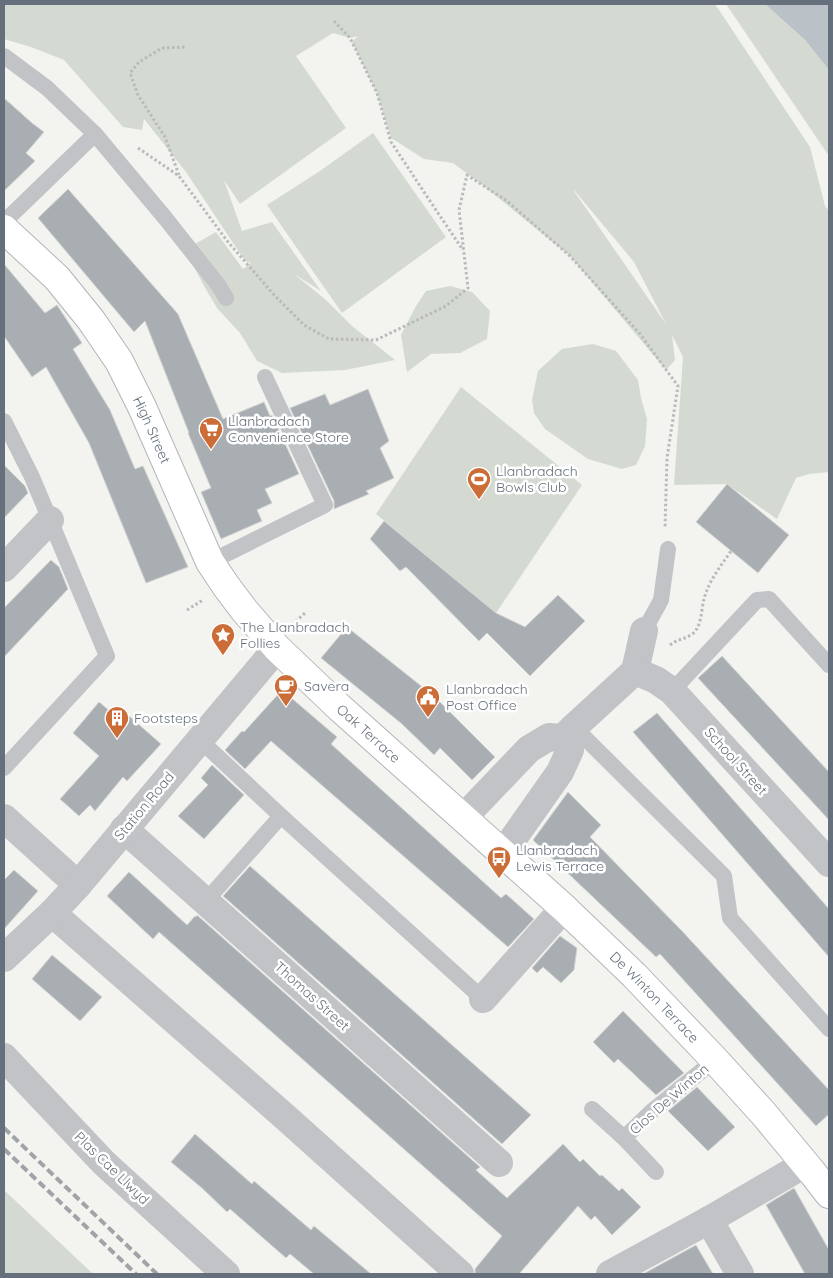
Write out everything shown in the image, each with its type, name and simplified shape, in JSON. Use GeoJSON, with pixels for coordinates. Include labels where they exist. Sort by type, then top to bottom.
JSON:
{"type":"FeatureCollection","features":[{"type":"Feature","properties":{"kind":"street","name":"High Street"},"geometry":{"type":"LineString","coordinates":[[4,229],[57,278],[91,320],[119,361],[142,407],[210,562],[244,610],[277,648]]}},
{"type":"Feature","properties":{"kind":"street"},"geometry":{"type":"LineString","coordinates":[[4,568],[50,520]]}},
{"type":"Feature","properties":{"kind":"street"},"geometry":{"type":"LineString","coordinates":[[463,818],[529,749],[549,737],[568,732],[635,671],[644,631]]}},
{"type":"Feature","properties":{"kind":"street","name":"Station Road"},"geometry":{"type":"LineString","coordinates":[[4,958],[52,913],[78,885],[277,648]]}},
{"type":"Feature","properties":{"kind":"street","name":"Oak Terrace"},"geometry":{"type":"LineString","coordinates":[[277,648],[340,708],[463,818]]}},
{"type":"Feature","properties":{"kind":"street","name":"School Street"},"geometry":{"type":"LineString","coordinates":[[635,671],[656,680],[672,691],[829,863]]}},
{"type":"Feature","properties":{"kind":"street"},"geometry":{"type":"LineString","coordinates":[[503,853],[560,772],[570,750],[568,732]]}},
{"type":"Feature","properties":{"kind":"street"},"geometry":{"type":"LineString","coordinates":[[4,818],[78,885]]}},
{"type":"Feature","properties":{"kind":"street","name":"De Winton Terrace"},"geometry":{"type":"LineString","coordinates":[[463,818],[564,908],[634,975],[763,1113],[829,1194]]}},
{"type":"Feature","properties":{"kind":"street","name":"Thomas Street"},"geometry":{"type":"LineString","coordinates":[[124,829],[499,1163]]}},
{"type":"Feature","properties":{"kind":"street"},"geometry":{"type":"LineString","coordinates":[[483,999],[564,908]]}},
{"type":"Feature","properties":{"kind":"street"},"geometry":{"type":"LineString","coordinates":[[52,913],[284,1116],[460,1274]]}},
{"type":"Feature","properties":{"kind":"street","name":"Plas Cae Llwyd"},"geometry":{"type":"LineString","coordinates":[[4,1056],[104,1163],[226,1274]]}},
{"type":"Feature","properties":{"kind":"street"},"geometry":{"type":"LineString","coordinates":[[610,1274],[709,1220],[805,1164]]}},
{"type":"Feature","properties":{"kind":"street"},"geometry":{"type":"LineString","coordinates":[[709,1220],[740,1274]]}},
{"type":"Feature","properties":{"kind":"lane"},"geometry":{"type":"LineString","coordinates":[[4,56],[48,88],[95,134],[166,219],[226,298]]}},
{"type":"Feature","properties":{"kind":"lane"},"geometry":{"type":"LineString","coordinates":[[4,222],[95,134]]}},
{"type":"Feature","properties":{"kind":"lane"},"geometry":{"type":"LineString","coordinates":[[210,562],[325,505],[265,377]]}},
{"type":"Feature","properties":{"kind":"lane"},"geometry":{"type":"LineString","coordinates":[[4,421],[32,477],[106,656],[4,768]]}},
{"type":"Feature","properties":{"kind":"lane"},"geometry":{"type":"LineString","coordinates":[[644,631],[661,600],[668,549]]}},
{"type":"Feature","properties":{"kind":"lane"},"geometry":{"type":"LineString","coordinates":[[672,691],[757,600],[769,599],[829,665]]}},
{"type":"Feature","properties":{"kind":"lane"},"geometry":{"type":"LineString","coordinates":[[568,732],[724,876],[730,918],[829,1029]]}},
{"type":"Feature","properties":{"kind":"lane"},"geometry":{"type":"LineString","coordinates":[[200,740],[483,999]]}},
{"type":"Feature","properties":{"kind":"lane"},"geometry":{"type":"LineString","coordinates":[[205,902],[281,816]]}},
{"type":"Feature","properties":{"kind":"lane","name":"Clos De Winton"},"geometry":{"type":"LineString","coordinates":[[624,1138],[651,1112],[715,1060]]}},
{"type":"Feature","properties":{"kind":"lane","name":"Clos De Winton"},"geometry":{"type":"LineString","coordinates":[[592,1109],[624,1138],[656,1172]]}},
{"type":"Feature","properties":{"kind":"path"},"geometry":{"type":"LineString","coordinates":[[334,21],[350,38],[377,93],[391,142],[464,250]]}},
{"type":"Feature","properties":{"kind":"path"},"geometry":{"type":"LineString","coordinates":[[187,47],[162,48],[138,62],[130,73],[138,95],[164,137],[179,176],[228,242],[304,326],[329,339],[376,340],[446,306],[468,288],[459,210],[467,175],[507,201],[570,256],[640,334],[678,386],[667,458],[664,527],[668,549]]}},
{"type":"Feature","properties":{"kind":"path"},"geometry":{"type":"LineString","coordinates":[[132,144],[179,176]]}},
{"type":"Feature","properties":{"kind":"path"},"geometry":{"type":"LineString","coordinates":[[635,671],[675,641],[692,635],[698,625],[704,598],[712,578],[731,551]]}},
{"type":"Feature","properties":{"kind":"shaded area"},"geometry":{"type":"Polygon","coordinates":[[[4,4],[715,4],[810,147],[825,206],[829,211],[829,472],[809,474],[796,478],[777,519],[727,484],[674,485],[683,357],[672,335],[675,360],[666,370],[570,256],[453,163],[424,159],[391,138],[377,93],[352,42],[358,36],[350,38],[333,33],[296,56],[346,128],[240,204],[224,180],[242,231],[272,222],[321,291],[294,274],[326,300],[352,326],[395,360],[345,370],[282,373],[257,361],[240,333],[217,308],[204,286],[192,263],[193,245],[216,232],[243,269],[251,263],[245,261],[186,172],[144,119],[142,130],[123,127],[64,60],[4,39],[4,4]],[[574,190],[666,324],[634,262],[574,190]]]}},
{"type":"Feature","properties":{"kind":"shaded area"},"geometry":{"type":"Polygon","coordinates":[[[726,4],[765,4],[805,40],[829,70],[829,156],[726,4]]]}},
{"type":"Feature","properties":{"kind":"shaded area"},"geometry":{"type":"Polygon","coordinates":[[[765,4],[829,4],[829,70],[805,40],[765,4]]]}},
{"type":"Feature","properties":{"kind":"shaded area"},"geometry":{"type":"Polygon","coordinates":[[[373,133],[446,237],[342,313],[267,205],[320,171],[373,133]]]}},
{"type":"Feature","properties":{"kind":"shaded area"},"geometry":{"type":"Polygon","coordinates":[[[450,286],[472,292],[490,311],[487,339],[460,353],[431,354],[407,372],[401,335],[426,291],[450,286]]]}},
{"type":"Feature","properties":{"kind":"shaded area"},"geometry":{"type":"Polygon","coordinates":[[[593,344],[616,351],[638,380],[647,419],[645,446],[636,465],[622,469],[588,459],[545,429],[534,413],[532,400],[538,371],[562,349],[593,344]]]}},
{"type":"Feature","properties":{"kind":"shaded area","name":"Llanbradach Bowls Club"},"geometry":{"type":"Polygon","coordinates":[[[461,387],[582,485],[496,613],[376,514],[461,387]]]}},
{"type":"Feature","properties":{"kind":"shaded area"},"geometry":{"type":"Polygon","coordinates":[[[4,1190],[93,1274],[4,1274],[4,1190]]]}},
{"type":"Feature","properties":{"kind":"building"},"geometry":{"type":"Polygon","coordinates":[[[4,98],[44,132],[26,153],[35,161],[4,191],[4,98]]]}},
{"type":"Feature","properties":{"kind":"building"},"geometry":{"type":"Polygon","coordinates":[[[68,189],[178,314],[223,419],[264,402],[270,416],[272,415],[299,474],[265,489],[272,503],[257,510],[262,521],[221,539],[201,492],[211,488],[145,321],[134,332],[38,218],[68,189]]]}},
{"type":"Feature","properties":{"kind":"building"},"geometry":{"type":"Polygon","coordinates":[[[4,264],[45,313],[57,305],[82,343],[73,349],[110,410],[135,469],[143,466],[188,567],[146,583],[89,443],[46,367],[32,377],[4,336],[4,264]]]}},
{"type":"Feature","properties":{"kind":"building"},"geometry":{"type":"Polygon","coordinates":[[[368,389],[389,441],[380,448],[394,478],[366,491],[369,494],[334,509],[334,501],[290,408],[325,394],[330,405],[368,389]]]}},
{"type":"Feature","properties":{"kind":"building"},"geometry":{"type":"Polygon","coordinates":[[[4,465],[25,486],[28,493],[4,518],[4,465]]]}},
{"type":"Feature","properties":{"kind":"building"},"geometry":{"type":"Polygon","coordinates":[[[727,484],[789,535],[758,573],[696,522],[727,484]]]}},
{"type":"Feature","properties":{"kind":"building"},"geometry":{"type":"Polygon","coordinates":[[[384,521],[496,613],[525,627],[558,595],[585,621],[530,676],[487,633],[479,641],[406,567],[400,571],[370,539],[384,521]]]}},
{"type":"Feature","properties":{"kind":"building"},"geometry":{"type":"Polygon","coordinates":[[[51,560],[59,567],[68,589],[4,657],[4,608],[51,560]]]}},
{"type":"Feature","properties":{"kind":"building"},"geometry":{"type":"Polygon","coordinates":[[[347,627],[435,697],[495,757],[472,780],[440,748],[434,755],[402,724],[321,658],[347,627]]]}},
{"type":"Feature","properties":{"kind":"building"},"geometry":{"type":"Polygon","coordinates":[[[722,656],[829,772],[829,820],[698,678],[722,656]]]}},
{"type":"Feature","properties":{"kind":"building"},"geometry":{"type":"Polygon","coordinates":[[[282,690],[337,737],[331,744],[501,898],[506,894],[534,919],[508,947],[271,741],[245,769],[225,750],[282,690]]]}},
{"type":"Feature","properties":{"kind":"building","name":"Footsteps"},"geometry":{"type":"Polygon","coordinates":[[[99,702],[123,722],[128,715],[161,744],[127,781],[123,777],[95,811],[90,805],[79,816],[60,799],[99,756],[73,733],[99,702]]]}},
{"type":"Feature","properties":{"kind":"building"},"geometry":{"type":"Polygon","coordinates":[[[657,713],[829,909],[829,957],[633,732],[657,713]]]}},
{"type":"Feature","properties":{"kind":"building"},"geometry":{"type":"Polygon","coordinates":[[[212,765],[244,795],[204,839],[178,816],[208,785],[201,778],[212,765]]]}},
{"type":"Feature","properties":{"kind":"building"},"geometry":{"type":"Polygon","coordinates":[[[568,792],[601,825],[590,837],[682,931],[829,1090],[829,1114],[816,1126],[660,954],[656,957],[533,840],[568,792]]]}},
{"type":"Feature","properties":{"kind":"building"},"geometry":{"type":"Polygon","coordinates":[[[250,866],[531,1115],[502,1144],[223,896],[250,866]]]}},
{"type":"Feature","properties":{"kind":"building"},"geometry":{"type":"Polygon","coordinates":[[[14,870],[38,891],[4,929],[4,880],[14,870]]]}},
{"type":"Feature","properties":{"kind":"building"},"geometry":{"type":"Polygon","coordinates":[[[129,872],[187,925],[197,915],[480,1167],[476,1170],[507,1198],[563,1144],[580,1162],[583,1159],[619,1191],[622,1188],[641,1207],[612,1235],[595,1216],[591,1220],[578,1206],[519,1274],[475,1274],[475,1269],[502,1236],[159,932],[153,939],[107,896],[129,872]]]}},
{"type":"Feature","properties":{"kind":"building"},"geometry":{"type":"Polygon","coordinates":[[[560,936],[577,948],[574,970],[561,983],[543,967],[537,973],[532,968],[560,936]]]}},
{"type":"Feature","properties":{"kind":"building"},"geometry":{"type":"Polygon","coordinates":[[[52,955],[102,997],[80,1021],[32,979],[52,955]]]}},
{"type":"Feature","properties":{"kind":"building"},"geometry":{"type":"Polygon","coordinates":[[[623,1011],[684,1073],[656,1095],[618,1059],[614,1063],[593,1042],[623,1011]]]}},
{"type":"Feature","properties":{"kind":"building"},"geometry":{"type":"Polygon","coordinates":[[[697,1087],[735,1127],[708,1151],[668,1111],[697,1087]]]}},
{"type":"Feature","properties":{"kind":"building"},"geometry":{"type":"Polygon","coordinates":[[[195,1134],[252,1184],[254,1181],[311,1230],[314,1226],[371,1274],[314,1274],[290,1254],[286,1258],[230,1209],[227,1212],[171,1162],[195,1134]]]}},
{"type":"Feature","properties":{"kind":"building"},"geometry":{"type":"Polygon","coordinates":[[[794,1188],[829,1250],[829,1274],[805,1274],[766,1205],[794,1188]]]}},
{"type":"Feature","properties":{"kind":"building"},"geometry":{"type":"Polygon","coordinates":[[[696,1245],[713,1274],[643,1274],[696,1245]]]}},
{"type":"Feature","properties":{"kind":"railway"},"geometry":{"type":"LineString","coordinates":[[4,1128],[157,1274]]}},
{"type":"Feature","properties":{"kind":"railway"},"geometry":{"type":"LineString","coordinates":[[4,1149],[136,1274]]}},
{"type":"Feature","properties":{"kind":"place","name":"Llanbradach Convenience Store"},"geometry":{"type":"Point","coordinates":[211,450]}},
{"type":"Feature","properties":{"kind":"place","name":"Llanbradach Bowls Club"},"geometry":{"type":"Point","coordinates":[479,500]}},
{"type":"Feature","properties":{"kind":"place","name":"The Llanbradach Follies"},"geometry":{"type":"Point","coordinates":[223,656]}},
{"type":"Feature","properties":{"kind":"place","name":"Savera"},"geometry":{"type":"Point","coordinates":[286,707]}},
{"type":"Feature","properties":{"kind":"place","name":"Llanbradach Post Office"},"geometry":{"type":"Point","coordinates":[428,718]}},
{"type":"Feature","properties":{"kind":"place","name":"Footsteps"},"geometry":{"type":"Point","coordinates":[117,739]}},
{"type":"Feature","properties":{"kind":"place","name":"Llanbradach Lewis Terrace"},"geometry":{"type":"Point","coordinates":[499,879]}}]}
